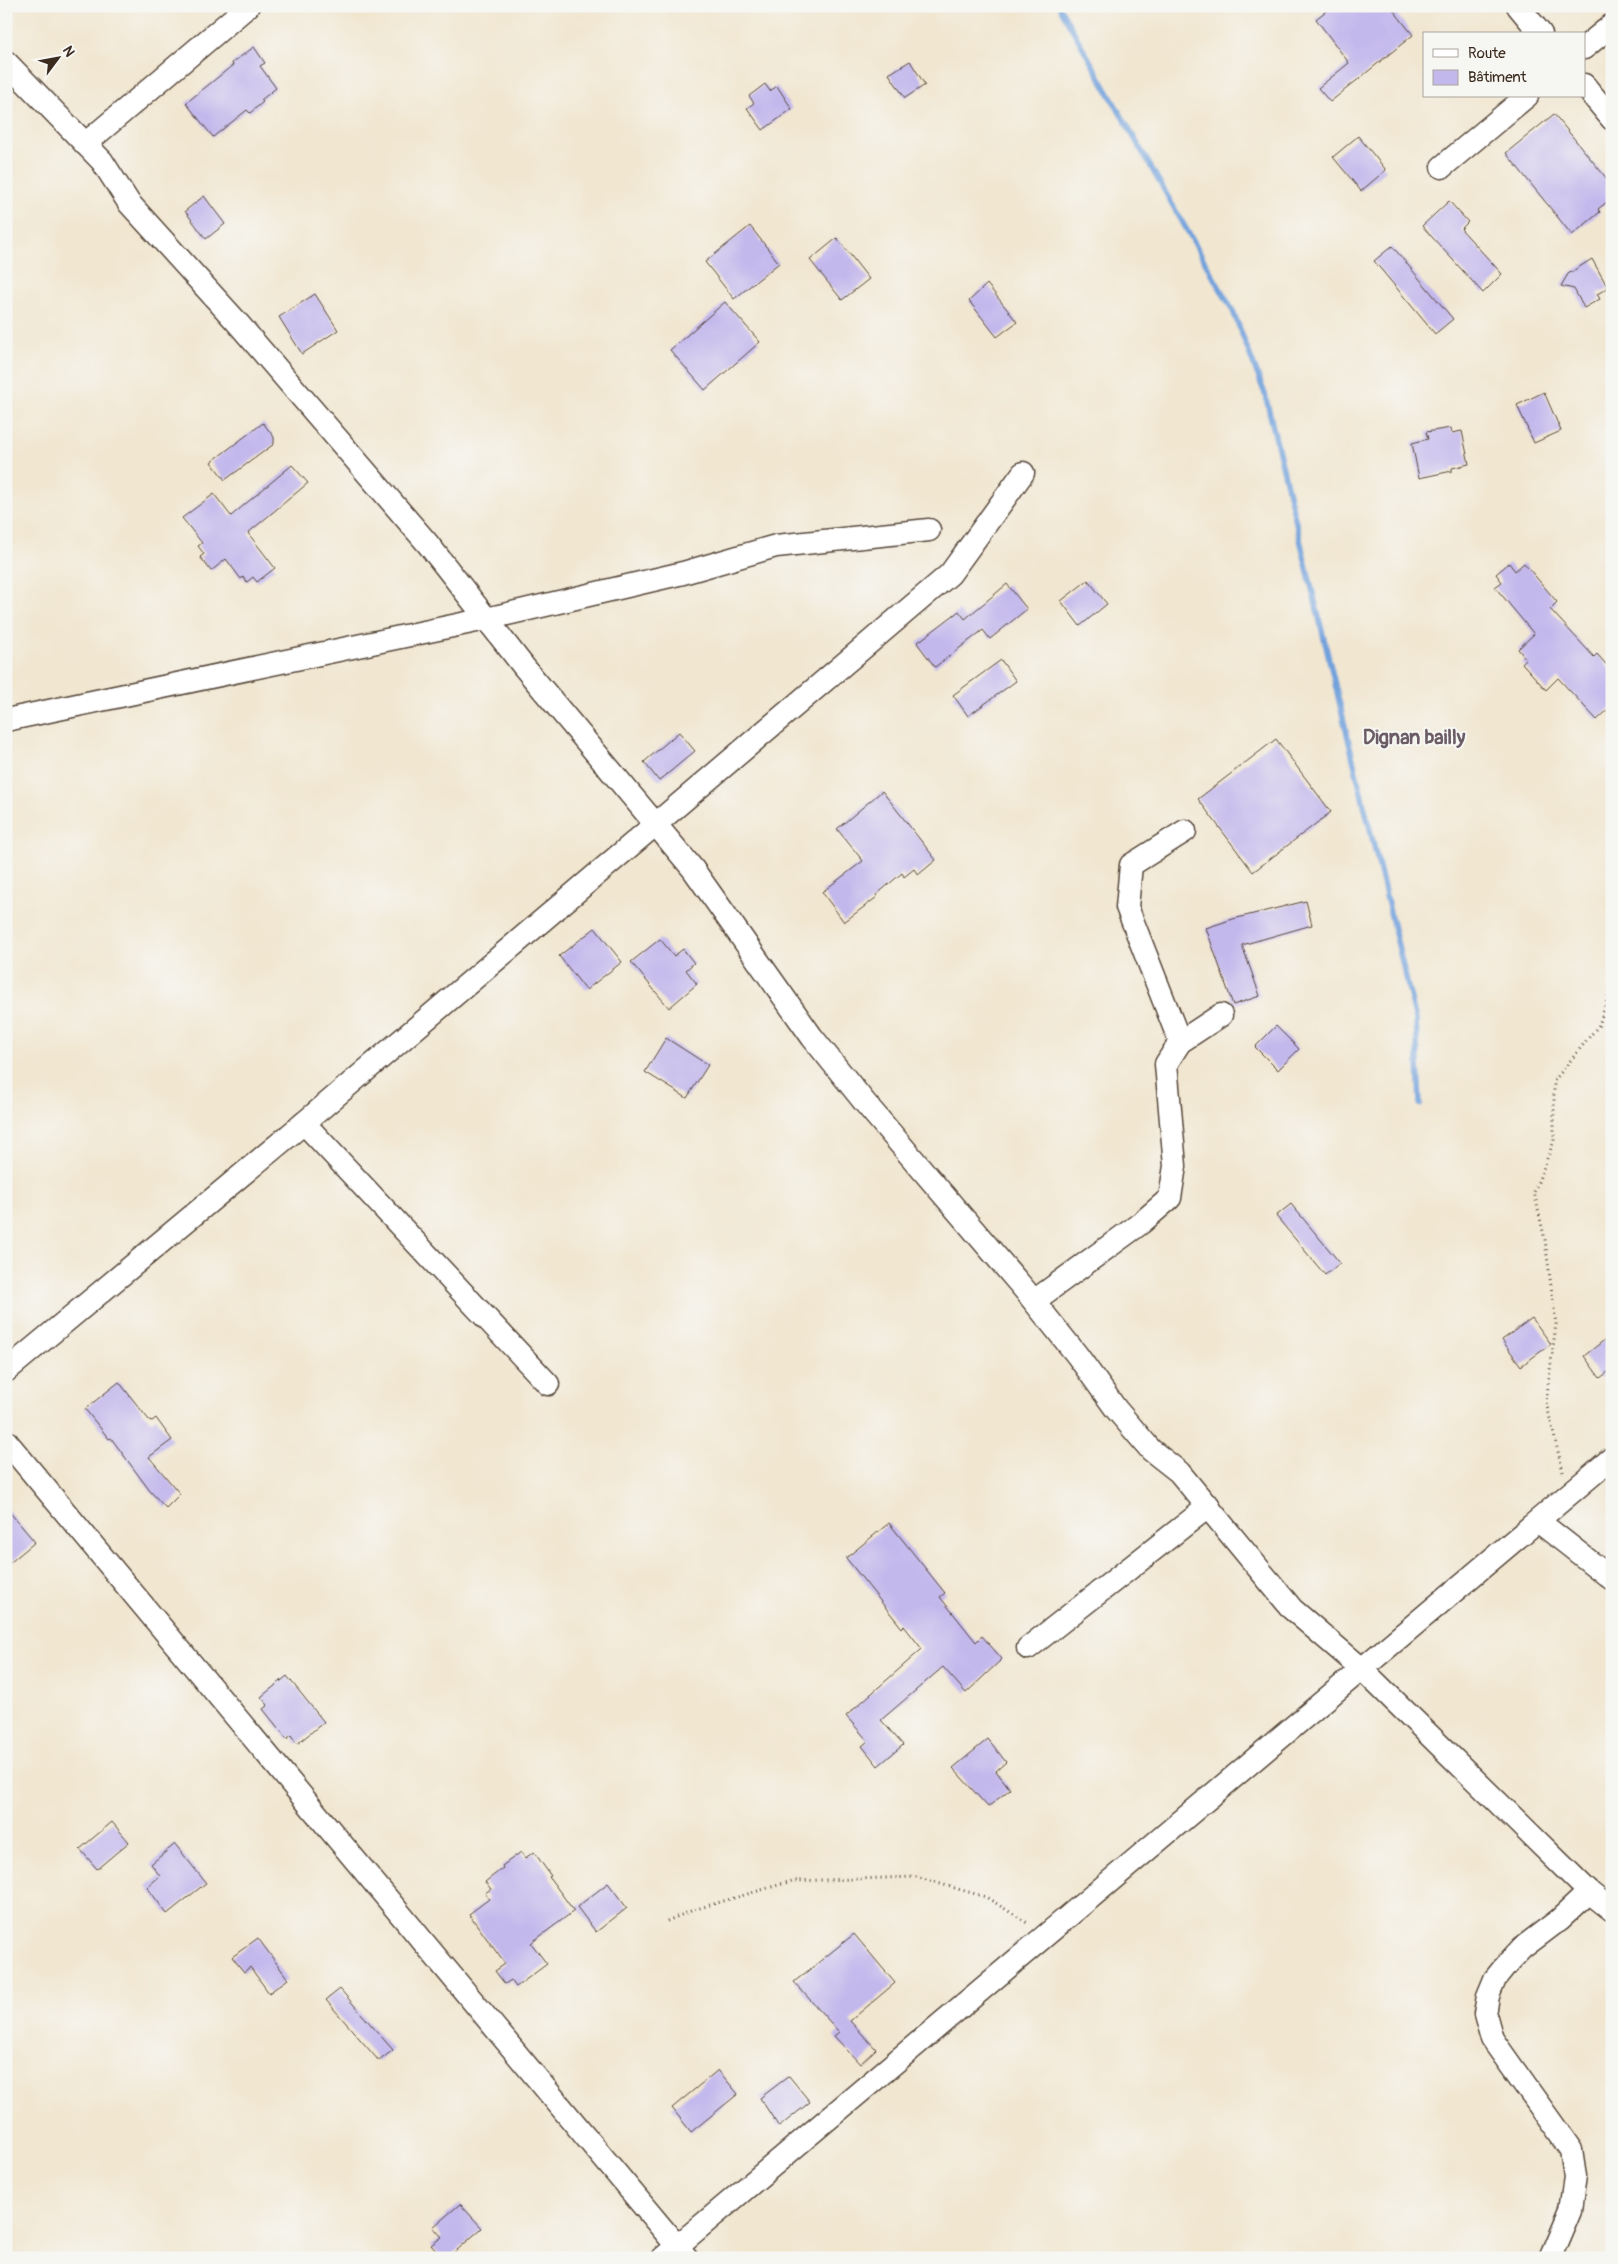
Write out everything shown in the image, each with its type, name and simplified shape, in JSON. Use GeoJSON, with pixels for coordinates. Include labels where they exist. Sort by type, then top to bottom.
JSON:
{"type":"FeatureCollection","features":[{"type":"Feature","properties":{"kind":"street"},"geometry":{"type":"LineString","coordinates":[[85,144],[248,6]]}},
{"type":"Feature","properties":{"kind":"street"},"geometry":{"type":"LineString","coordinates":[[1518,6],[1539,32]]}},
{"type":"Feature","properties":{"kind":"street"},"geometry":{"type":"LineString","coordinates":[[1586,46],[1612,26]]}},
{"type":"Feature","properties":{"kind":"street"},"geometry":{"type":"LineString","coordinates":[[6,62],[102,160],[129,203],[236,321],[428,544],[524,667],[693,869],[812,1037],[1034,1301],[1078,1355],[1116,1409],[1151,1450],[1179,1472],[1243,1552],[1292,1609],[1362,1669],[1589,1892],[1612,1910]]}},
{"type":"Feature","properties":{"kind":"street"},"geometry":{"type":"LineString","coordinates":[[1586,87],[1612,119]]}},
{"type":"Feature","properties":{"kind":"street"},"geometry":{"type":"LineString","coordinates":[[1442,166],[1525,98]]}},
{"type":"Feature","properties":{"kind":"street"},"geometry":{"type":"LineString","coordinates":[[6,1371],[304,1123],[950,574],[1023,473]]}},
{"type":"Feature","properties":{"kind":"street"},"geometry":{"type":"LineString","coordinates":[[6,720],[486,618],[683,573],[776,546],[929,530]]}},
{"type":"Feature","properties":{"kind":"street"},"geometry":{"type":"LineString","coordinates":[[1180,1042],[1127,907],[1131,865],[1185,831]]}},
{"type":"Feature","properties":{"kind":"street"},"geometry":{"type":"LineString","coordinates":[[1034,1301],[1141,1223],[1170,1198],[1175,1166],[1166,1064],[1180,1042],[1221,1015]]}},
{"type":"Feature","properties":{"kind":"street"},"geometry":{"type":"LineString","coordinates":[[304,1123],[548,1384]]}},
{"type":"Feature","properties":{"kind":"street"},"geometry":{"type":"LineString","coordinates":[[6,1441],[675,2254],[1046,1935],[1612,1458]]}},
{"type":"Feature","properties":{"kind":"street"},"geometry":{"type":"LineString","coordinates":[[1028,1648],[1208,1506]]}},
{"type":"Feature","properties":{"kind":"street"},"geometry":{"type":"LineString","coordinates":[[1538,1521],[1612,1579]]}},
{"type":"Feature","properties":{"kind":"street"},"geometry":{"type":"LineString","coordinates":[[1550,2258],[1570,2211],[1575,2176],[1571,2150],[1492,2039],[1485,2014],[1488,1996],[1495,1979],[1508,1963],[1522,1948],[1560,1920],[1589,1892]]}},
{"type":"Feature","properties":{"kind":"path"},"geometry":{"type":"LineString","coordinates":[[1569,1494],[1546,1402],[1556,1324],[1545,1240],[1534,1192],[1554,1141],[1554,1081],[1599,1025],[1612,985]]}},
{"type":"Feature","properties":{"kind":"path"},"geometry":{"type":"LineString","coordinates":[[667,1920],[693,1910],[792,1881],[916,1877],[986,1897],[1046,1935]]}},
{"type":"Feature","properties":{"kind":"building"},"geometry":{"type":"Polygon","coordinates":[[[1332,6],[1390,6],[1413,35],[1330,102],[1318,88],[1349,63],[1316,19],[1332,6]]]}},
{"type":"Feature","properties":{"kind":"building"},"geometry":{"type":"Polygon","coordinates":[[[254,47],[265,63],[260,66],[276,88],[261,100],[263,102],[250,113],[247,110],[213,137],[186,103],[233,65],[232,63],[254,47]]]}},
{"type":"Feature","properties":{"kind":"building"},"geometry":{"type":"Polygon","coordinates":[[[910,61],[925,85],[905,98],[889,74],[910,61]]]}},
{"type":"Feature","properties":{"kind":"building"},"geometry":{"type":"Polygon","coordinates":[[[765,84],[770,91],[777,86],[792,109],[763,130],[747,108],[754,103],[749,96],[765,84]]]}},
{"type":"Feature","properties":{"kind":"building"},"geometry":{"type":"Polygon","coordinates":[[[1554,114],[1612,185],[1612,198],[1598,209],[1600,212],[1572,235],[1506,153],[1554,114]]]}},
{"type":"Feature","properties":{"kind":"building"},"geometry":{"type":"Polygon","coordinates":[[[1358,136],[1386,170],[1361,191],[1333,157],[1358,136]]]}},
{"type":"Feature","properties":{"kind":"building"},"geometry":{"type":"Polygon","coordinates":[[[204,196],[225,224],[206,239],[185,211],[204,196]]]}},
{"type":"Feature","properties":{"kind":"building"},"geometry":{"type":"Polygon","coordinates":[[[1449,201],[1468,222],[1461,229],[1502,274],[1483,293],[1422,226],[1449,201]]]}},
{"type":"Feature","properties":{"kind":"building"},"geometry":{"type":"Polygon","coordinates":[[[750,226],[779,263],[734,299],[705,262],[750,226]]]}},
{"type":"Feature","properties":{"kind":"building"},"geometry":{"type":"Polygon","coordinates":[[[837,238],[869,279],[842,300],[810,260],[837,238]]]}},
{"type":"Feature","properties":{"kind":"building"},"geometry":{"type":"Polygon","coordinates":[[[1392,246],[1453,319],[1435,334],[1374,261],[1392,246]]]}},
{"type":"Feature","properties":{"kind":"building"},"geometry":{"type":"Polygon","coordinates":[[[1592,259],[1608,288],[1597,294],[1600,299],[1584,308],[1574,289],[1561,286],[1568,274],[1592,259]]]}},
{"type":"Feature","properties":{"kind":"building"},"geometry":{"type":"Polygon","coordinates":[[[987,284],[1017,322],[997,337],[969,301],[987,284]]]}},
{"type":"Feature","properties":{"kind":"building"},"geometry":{"type":"Polygon","coordinates":[[[315,294],[338,330],[302,354],[279,317],[315,294]]]}},
{"type":"Feature","properties":{"kind":"building"},"geometry":{"type":"Polygon","coordinates":[[[725,302],[760,342],[705,390],[670,350],[725,302]]]}},
{"type":"Feature","properties":{"kind":"building"},"geometry":{"type":"Polygon","coordinates":[[[1544,392],[1561,431],[1534,443],[1517,405],[1544,392]]]}},
{"type":"Feature","properties":{"kind":"building"},"geometry":{"type":"Polygon","coordinates":[[[263,423],[274,437],[274,444],[225,480],[211,462],[263,423]]]}},
{"type":"Feature","properties":{"kind":"building"},"geometry":{"type":"Polygon","coordinates":[[[1451,428],[1452,433],[1462,431],[1469,464],[1452,468],[1452,471],[1419,478],[1412,443],[1428,439],[1426,432],[1451,428]]]}},
{"type":"Feature","properties":{"kind":"building"},"geometry":{"type":"Polygon","coordinates":[[[292,465],[308,483],[248,533],[275,568],[257,582],[253,577],[247,582],[243,577],[241,579],[226,559],[211,571],[200,557],[204,554],[198,546],[202,543],[182,518],[214,494],[231,516],[292,465]]]}},
{"type":"Feature","properties":{"kind":"building"},"geometry":{"type":"Polygon","coordinates":[[[1509,563],[1515,571],[1524,563],[1557,602],[1550,609],[1594,657],[1597,654],[1612,671],[1612,706],[1597,720],[1558,678],[1546,690],[1522,663],[1526,659],[1518,649],[1534,634],[1495,587],[1502,582],[1496,574],[1509,563]]]}},
{"type":"Feature","properties":{"kind":"building"},"geometry":{"type":"Polygon","coordinates":[[[1088,580],[1107,604],[1080,626],[1061,601],[1088,580]]]}},
{"type":"Feature","properties":{"kind":"building"},"geometry":{"type":"Polygon","coordinates":[[[1007,584],[1027,609],[990,639],[983,630],[935,667],[917,643],[959,611],[965,619],[1007,584]]]}},
{"type":"Feature","properties":{"kind":"building"},"geometry":{"type":"Polygon","coordinates":[[[1001,660],[1016,681],[968,716],[953,695],[1001,660]]]}},
{"type":"Feature","properties":{"kind":"building"},"geometry":{"type":"Polygon","coordinates":[[[679,732],[695,751],[659,781],[644,762],[679,732]]]}},
{"type":"Feature","properties":{"kind":"building"},"geometry":{"type":"Polygon","coordinates":[[[1276,739],[1331,812],[1253,872],[1198,799],[1276,739]]]}},
{"type":"Feature","properties":{"kind":"building"},"geometry":{"type":"Polygon","coordinates":[[[882,791],[936,860],[918,875],[914,869],[904,877],[902,873],[876,895],[877,897],[844,922],[822,892],[863,861],[837,829],[882,791]]]}},
{"type":"Feature","properties":{"kind":"building"},"geometry":{"type":"Polygon","coordinates":[[[1306,901],[1312,925],[1242,945],[1260,996],[1233,1005],[1206,928],[1233,919],[1306,901]]]}},
{"type":"Feature","properties":{"kind":"building"},"geometry":{"type":"Polygon","coordinates":[[[595,928],[622,962],[586,990],[559,956],[595,928]]]}},
{"type":"Feature","properties":{"kind":"building"},"geometry":{"type":"Polygon","coordinates":[[[660,939],[674,956],[683,949],[694,963],[686,970],[697,984],[669,1008],[631,962],[660,939]]]}},
{"type":"Feature","properties":{"kind":"building"},"geometry":{"type":"Polygon","coordinates":[[[1276,1026],[1299,1049],[1278,1070],[1255,1047],[1276,1026]]]}},
{"type":"Feature","properties":{"kind":"building"},"geometry":{"type":"Polygon","coordinates":[[[666,1038],[708,1065],[687,1098],[645,1072],[666,1038]]]}},
{"type":"Feature","properties":{"kind":"building"},"geometry":{"type":"Polygon","coordinates":[[[1291,1204],[1340,1263],[1325,1275],[1276,1216],[1291,1204]]]}},
{"type":"Feature","properties":{"kind":"building"},"geometry":{"type":"Polygon","coordinates":[[[1532,1318],[1551,1344],[1521,1366],[1502,1340],[1532,1318]]]}},
{"type":"Feature","properties":{"kind":"building"},"geometry":{"type":"Polygon","coordinates":[[[1612,1334],[1612,1369],[1600,1378],[1584,1356],[1612,1334]]]}},
{"type":"Feature","properties":{"kind":"building"},"geometry":{"type":"Polygon","coordinates":[[[119,1382],[149,1420],[152,1421],[156,1418],[172,1440],[149,1457],[180,1494],[166,1508],[150,1491],[111,1438],[109,1439],[85,1409],[119,1382]]]}},
{"type":"Feature","properties":{"kind":"building"},"geometry":{"type":"Polygon","coordinates":[[[6,1508],[35,1542],[6,1566],[6,1508]]]}},
{"type":"Feature","properties":{"kind":"building"},"geometry":{"type":"Polygon","coordinates":[[[889,1523],[945,1593],[940,1597],[976,1642],[982,1636],[1002,1659],[966,1693],[943,1667],[881,1720],[903,1745],[878,1766],[862,1746],[868,1741],[846,1716],[922,1649],[904,1626],[902,1628],[846,1558],[889,1523]]]}},
{"type":"Feature","properties":{"kind":"building"},"geometry":{"type":"Polygon","coordinates":[[[287,1676],[324,1722],[297,1744],[291,1735],[287,1739],[263,1709],[268,1705],[261,1697],[287,1676]]]}},
{"type":"Feature","properties":{"kind":"building"},"geometry":{"type":"Polygon","coordinates":[[[988,1739],[1006,1762],[996,1771],[1010,1789],[988,1807],[953,1768],[988,1739]]]}},
{"type":"Feature","properties":{"kind":"building"},"geometry":{"type":"Polygon","coordinates":[[[112,1822],[129,1842],[97,1869],[80,1849],[112,1822]]]}},
{"type":"Feature","properties":{"kind":"building"},"geometry":{"type":"Polygon","coordinates":[[[175,1844],[206,1883],[167,1914],[147,1887],[160,1876],[151,1864],[175,1844]]]}},
{"type":"Feature","properties":{"kind":"building"},"geometry":{"type":"Polygon","coordinates":[[[521,1852],[525,1858],[534,1852],[551,1876],[549,1877],[574,1911],[531,1943],[547,1964],[516,1987],[511,1980],[505,1984],[495,1971],[505,1964],[469,1914],[489,1899],[485,1893],[491,1889],[485,1882],[521,1852]]]}},
{"type":"Feature","properties":{"kind":"building"},"geometry":{"type":"Polygon","coordinates":[[[608,1883],[627,1908],[596,1932],[577,1907],[608,1883]]]}},
{"type":"Feature","properties":{"kind":"building"},"geometry":{"type":"Polygon","coordinates":[[[854,1934],[895,1983],[850,2021],[876,2049],[860,2064],[834,2036],[839,2032],[794,1982],[854,1934]]]}},
{"type":"Feature","properties":{"kind":"building"},"geometry":{"type":"Polygon","coordinates":[[[258,1938],[288,1979],[269,1993],[250,1967],[244,1972],[232,1957],[258,1938]]]}},
{"type":"Feature","properties":{"kind":"building"},"geometry":{"type":"Polygon","coordinates":[[[340,1989],[393,2050],[379,2061],[326,2000],[340,1989]]]}},
{"type":"Feature","properties":{"kind":"building"},"geometry":{"type":"Polygon","coordinates":[[[718,2070],[738,2094],[691,2132],[672,2108],[718,2070]]]}},
{"type":"Feature","properties":{"kind":"building"},"geometry":{"type":"Polygon","coordinates":[[[789,2076],[810,2102],[779,2127],[760,2098],[789,2076]]]}},
{"type":"Feature","properties":{"kind":"building"},"geometry":{"type":"Polygon","coordinates":[[[460,2204],[482,2228],[448,2258],[442,2258],[431,2245],[442,2237],[433,2227],[460,2204]]]}},
{"type":"Feature","properties":{"kind":"waterway"},"geometry":{"type":"LineString","coordinates":[[1059,6],[1233,311],[1265,394],[1416,1020],[1420,1104]]}},
{"type":"Feature","properties":{"kind":"district","name":"Dignan bailly"},"geometry":{"type":"Point","coordinates":[1414,737]}}]}
